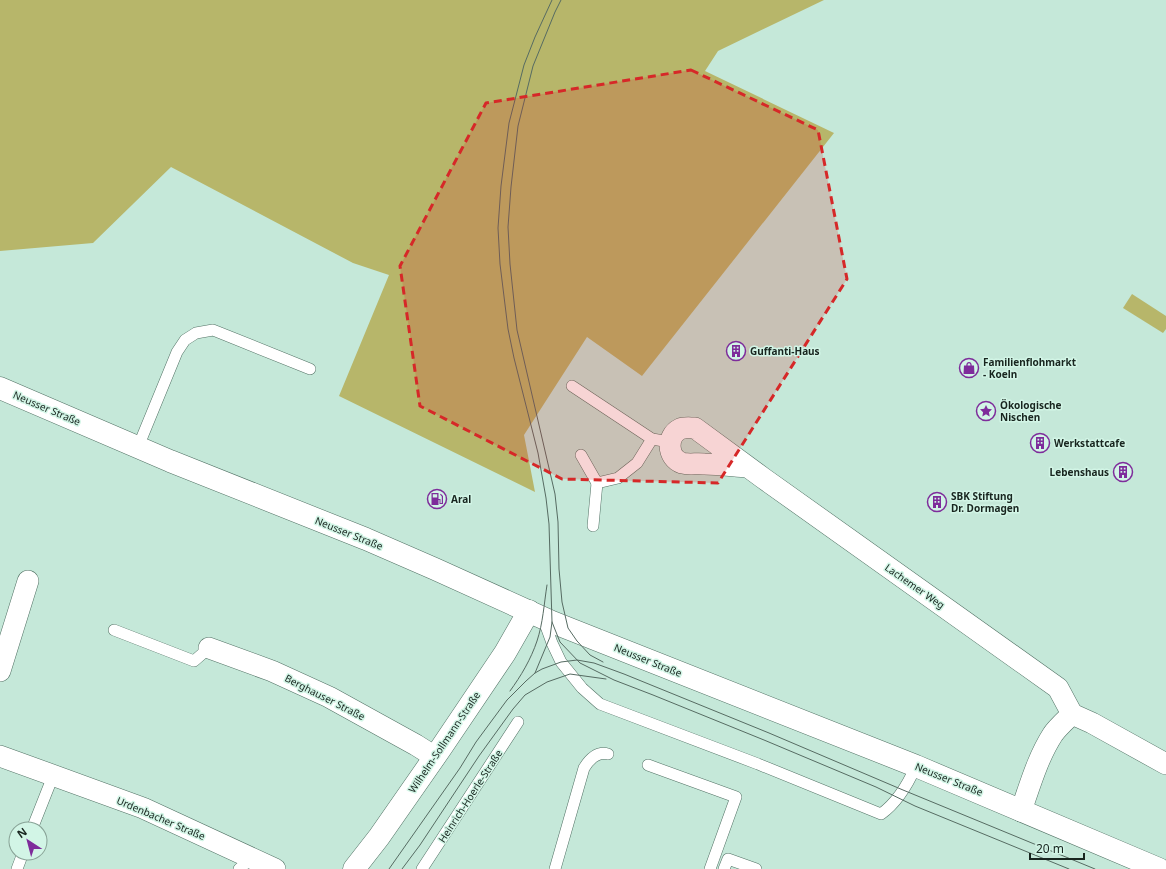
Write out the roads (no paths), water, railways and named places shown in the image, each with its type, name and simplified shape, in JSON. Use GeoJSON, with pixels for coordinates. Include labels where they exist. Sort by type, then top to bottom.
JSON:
{"type":"FeatureCollection","features":[{"type":"Feature","properties":{"kind":"main road","name":"Neusser Straße"},"geometry":{"type":"LineString","coordinates":[[0,388],[138,447],[366,539],[536,614],[916,766],[1159,869]]}},
{"type":"Feature","properties":{"kind":"main road","name":"Wilhelm-Sollmann-Straße"},"geometry":{"type":"LineString","coordinates":[[354,869],[379,837],[435,757],[505,653],[536,614]]}},
{"type":"Feature","properties":{"kind":"street","name":"Lachemer Weg"},"geometry":{"type":"LineString","coordinates":[[661,441],[682,428],[695,428],[1058,688],[1072,714]]}},
{"type":"Feature","properties":{"kind":"street"},"geometry":{"type":"LineString","coordinates":[[661,441],[674,458],[681,463],[748,467]]}},
{"type":"Feature","properties":{"kind":"street"},"geometry":{"type":"LineString","coordinates":[[0,671],[28,581]]}},
{"type":"Feature","properties":{"kind":"street","name":"Berghauser Straße"},"geometry":{"type":"LineString","coordinates":[[209,648],[272,671],[328,697],[435,757]]}},
{"type":"Feature","properties":{"kind":"street"},"geometry":{"type":"LineString","coordinates":[[1021,811],[1045,748],[1054,733],[1072,714],[1092,723],[1166,764]]}},
{"type":"Feature","properties":{"kind":"street","name":"Urdenbacher Straße"},"geometry":{"type":"LineString","coordinates":[[0,756],[143,808],[246,864],[275,869]]}},
{"type":"Feature","properties":{"kind":"lane"},"geometry":{"type":"LineString","coordinates":[[138,447],[177,352],[185,340],[196,333],[213,330],[310,369]]}},
{"type":"Feature","properties":{"kind":"lane"},"geometry":{"type":"LineString","coordinates":[[572,386],[661,441],[618,478],[597,483]]}},
{"type":"Feature","properties":{"kind":"lane"},"geometry":{"type":"LineString","coordinates":[[581,455],[597,483],[593,526]]}},
{"type":"Feature","properties":{"kind":"lane"},"geometry":{"type":"LineString","coordinates":[[536,614],[561,662],[582,688],[600,704],[758,764],[881,814],[891,807],[909,782],[916,766]]}},
{"type":"Feature","properties":{"kind":"lane"},"geometry":{"type":"LineString","coordinates":[[114,630],[194,661],[209,648]]}},
{"type":"Feature","properties":{"kind":"lane","name":"Heinrich-Hoerle-Straße"},"geometry":{"type":"LineString","coordinates":[[422,869],[518,722]]}},
{"type":"Feature","properties":{"kind":"lane"},"geometry":{"type":"LineString","coordinates":[[555,869],[584,768],[593,757],[600,753],[608,754]]}},
{"type":"Feature","properties":{"kind":"lane"},"geometry":{"type":"LineString","coordinates":[[648,765],[736,796],[710,869]]}},
{"type":"Feature","properties":{"kind":"lane"},"geometry":{"type":"LineString","coordinates":[[35,821],[53,776]]}},
{"type":"Feature","properties":{"kind":"lane"},"geometry":{"type":"LineString","coordinates":[[724,869],[728,859],[756,869]]}},
{"type":"Feature","properties":{"kind":"tram line"},"geometry":{"type":"LineString","coordinates":[[552,0],[524,65],[509,123],[501,186],[498,228],[500,264],[508,329],[538,453],[546,498],[549,524],[552,622],[560,642],[580,663],[614,680],[764,740],[876,787],[915,806],[1069,869]]}},
{"type":"Feature","properties":{"kind":"tram line"},"geometry":{"type":"LineString","coordinates":[[561,0],[533,66],[518,126],[508,227],[510,264],[517,330],[555,494],[562,602],[568,628],[577,641],[590,655],[603,662]]}},
{"type":"Feature","properties":{"kind":"tram line"},"geometry":{"type":"LineString","coordinates":[[510,691],[525,667],[537,641],[542,620],[547,585]]}},
{"type":"Feature","properties":{"kind":"tram line"},"geometry":{"type":"LineString","coordinates":[[535,673],[550,637],[552,622]]}},
{"type":"Feature","properties":{"kind":"tram line"},"geometry":{"type":"LineString","coordinates":[[389,869],[460,768],[476,742],[507,700],[535,673],[561,662],[577,660],[594,663],[624,674],[1095,869]]}},
{"type":"Feature","properties":{"kind":"tram line"},"geometry":{"type":"LineString","coordinates":[[402,869],[420,845],[479,756],[525,695],[547,682],[570,674],[606,679]]}},
{"type":"Feature","properties":{"kind":"place","name":"Guffanti-Haus"},"geometry":{"type":"Point","coordinates":[736,351]}},
{"type":"Feature","properties":{"kind":"place","name":"Familienflohmarkt - Koeln"},"geometry":{"type":"Point","coordinates":[969,368]}},
{"type":"Feature","properties":{"kind":"place","name":"Ökologische Nischen"},"geometry":{"type":"Point","coordinates":[986,411]}},
{"type":"Feature","properties":{"kind":"place","name":"Werkstattcafe"},"geometry":{"type":"Point","coordinates":[1040,443]}},
{"type":"Feature","properties":{"kind":"place","name":"Lebenshaus"},"geometry":{"type":"Point","coordinates":[1123,472]}},
{"type":"Feature","properties":{"kind":"place","name":"Aral"},"geometry":{"type":"Point","coordinates":[437,499]}},
{"type":"Feature","properties":{"kind":"place","name":"SBK Stiftung Dr. Dormagen"},"geometry":{"type":"Point","coordinates":[937,502]}}]}
